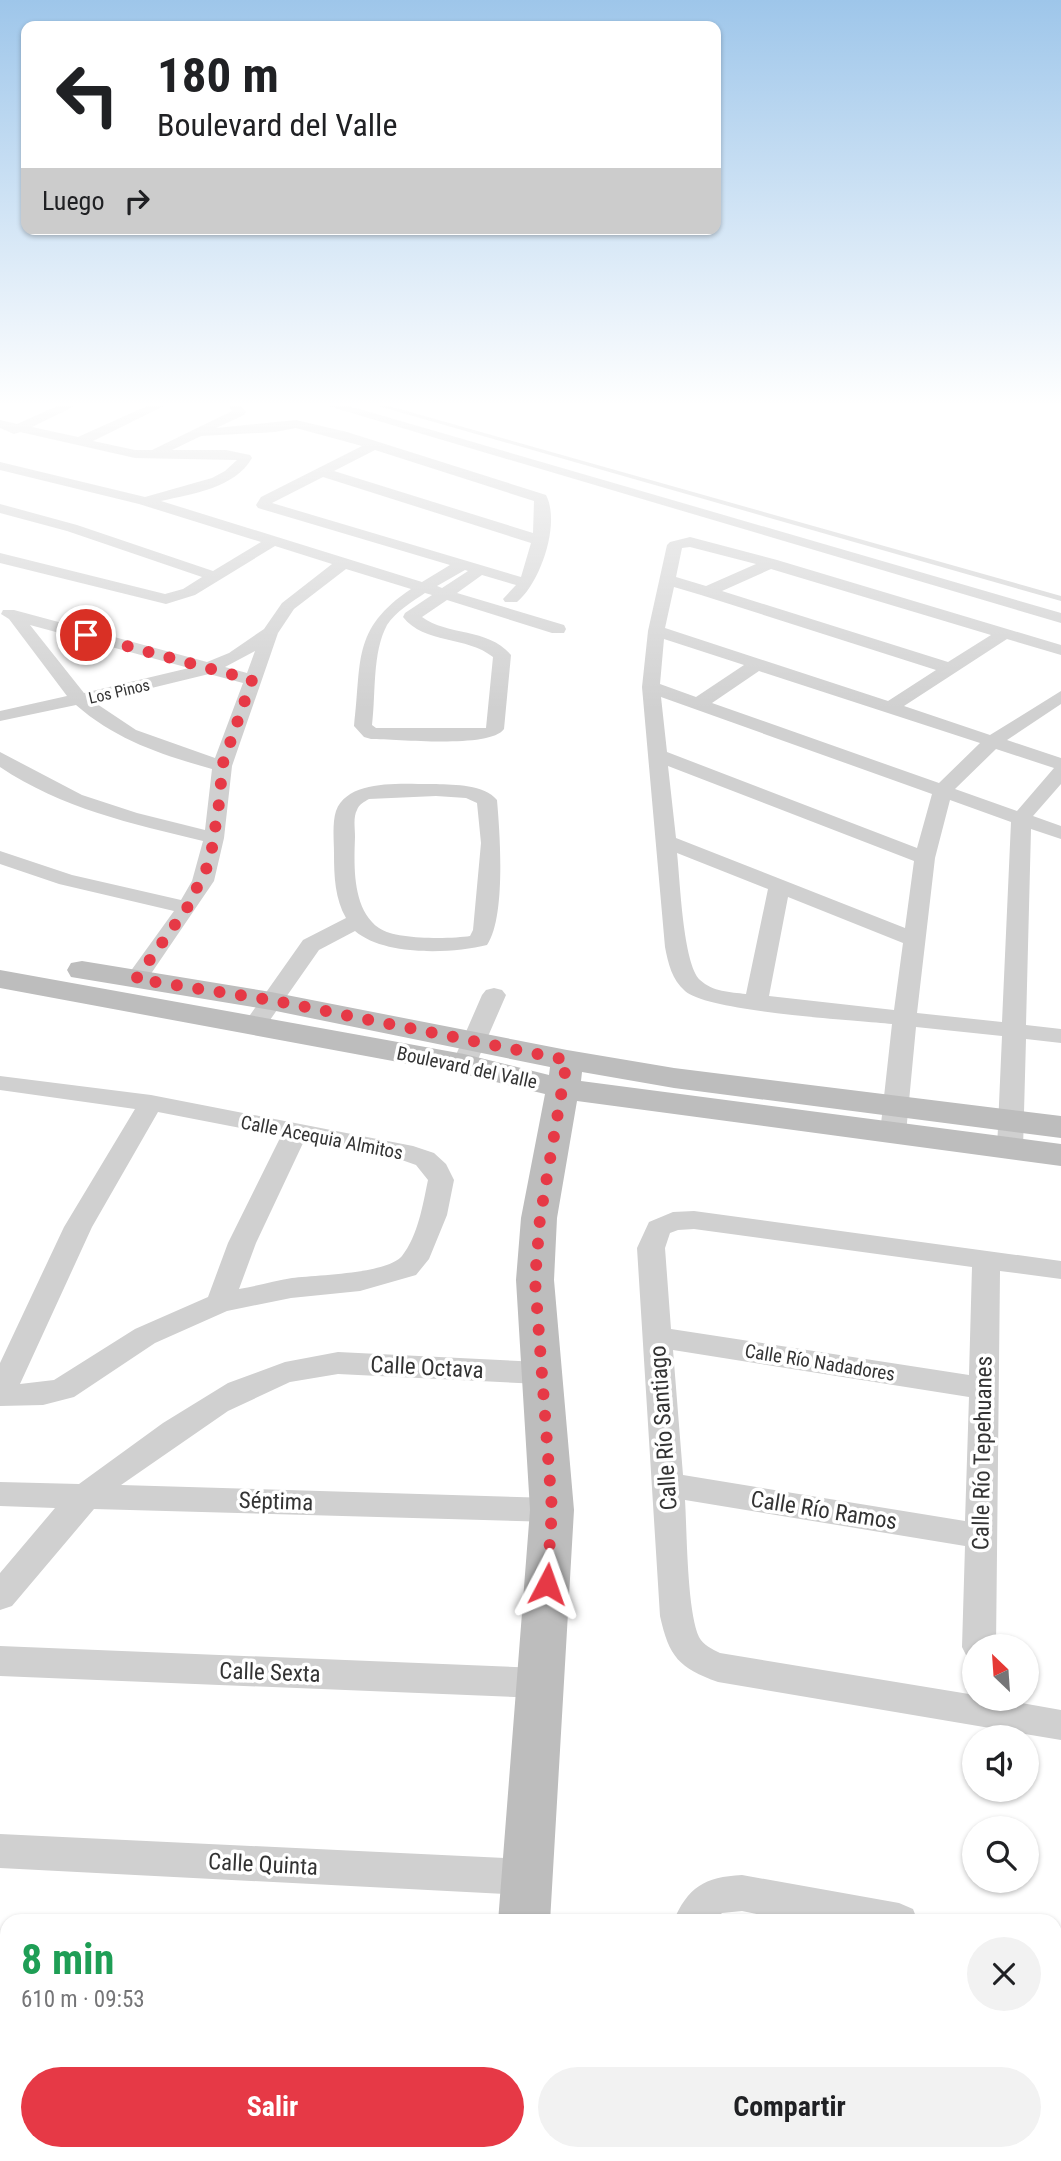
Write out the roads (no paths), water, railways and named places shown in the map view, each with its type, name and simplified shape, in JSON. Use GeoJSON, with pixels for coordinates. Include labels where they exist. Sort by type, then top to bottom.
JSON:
{"type":"FeatureCollection","features":[{"type":"Feature","properties":{"kind":"street"},"geometry":{"type":"LineString","coordinates":[[164,507],[345,562],[441,595],[558,629]]}},
{"type":"Feature","properties":{"kind":"street"},"geometry":{"type":"LineString","coordinates":[[269,507],[526,583]]}},
{"type":"Feature","properties":{"kind":"street"},"geometry":{"type":"LineString","coordinates":[[433,507],[539,540]]}},
{"type":"Feature","properties":{"kind":"street"},"geometry":{"type":"LineString","coordinates":[[511,599],[526,583],[539,540],[542,507]]}},
{"type":"Feature","properties":{"kind":"street"},"geometry":{"type":"LineString","coordinates":[[675,507],[1061,618]]}},
{"type":"Feature","properties":{"kind":"street"},"geometry":{"type":"LineString","coordinates":[[0,508],[72,528],[213,576]]}},
{"type":"Feature","properties":{"kind":"street"},"geometry":{"type":"LineString","coordinates":[[0,558],[166,599],[183,596],[275,540]]}},
{"type":"Feature","properties":{"kind":"street"},"geometry":{"type":"LineString","coordinates":[[1061,650],[705,544],[685,542],[675,545],[656,631],[651,687],[665,841],[681,969],[701,993],[756,1002],[1061,1036]]}},
{"type":"Feature","properties":{"kind":"street"},"geometry":{"type":"LineString","coordinates":[[136,979],[187,908],[202,881],[215,838],[222,766],[270,634],[288,606],[345,562]]}},
{"type":"Feature","properties":{"kind":"street"},"geometry":{"type":"LineString","coordinates":[[708,592],[771,563]]}},
{"type":"Feature","properties":{"kind":"street"},"geometry":{"type":"LineString","coordinates":[[461,565],[422,588],[386,616],[378,628],[363,726],[371,733],[477,735],[495,729],[502,655],[492,646],[422,625],[411,617],[479,570]]}},
{"type":"Feature","properties":{"kind":"street"},"geometry":{"type":"LineString","coordinates":[[669,580],[948,668]]}},
{"type":"Feature","properties":{"kind":"street"},"geometry":{"type":"LineString","coordinates":[[7,613],[252,680]]}},
{"type":"Feature","properties":{"kind":"street"},"geometry":{"type":"LineString","coordinates":[[7,613],[80,699],[131,735],[161,748],[222,766]]}},
{"type":"Feature","properties":{"kind":"street"},"geometry":{"type":"LineString","coordinates":[[656,631],[1061,764]]}},
{"type":"Feature","properties":{"kind":"street"},"geometry":{"type":"LineString","coordinates":[[891,707],[1005,633]]}},
{"type":"Feature","properties":{"kind":"street","name":"Los Pinos"},"geometry":{"type":"LineString","coordinates":[[0,716],[206,668],[234,657],[270,634]]}},
{"type":"Feature","properties":{"kind":"street"},"geometry":{"type":"LineString","coordinates":[[698,704],[760,663]]}},
{"type":"Feature","properties":{"kind":"street"},"geometry":{"type":"LineString","coordinates":[[651,687],[1061,833]]}},
{"type":"Feature","properties":{"kind":"street"},"geometry":{"type":"LineString","coordinates":[[895,1120],[925,858],[943,790],[993,741],[1061,696]]}},
{"type":"Feature","properties":{"kind":"street"},"geometry":{"type":"LineString","coordinates":[[657,755],[925,858]]}},
{"type":"Feature","properties":{"kind":"street"},"geometry":{"type":"LineString","coordinates":[[0,758],[46,787],[82,802],[215,838]]}},
{"type":"Feature","properties":{"kind":"street"},"geometry":{"type":"LineString","coordinates":[[1012,1135],[1021,818],[1061,772]]}},
{"type":"Feature","properties":{"kind":"street"},"geometry":{"type":"LineString","coordinates":[[379,792],[464,792],[481,795],[487,800],[491,843],[482,936],[471,943],[446,945],[402,941],[365,927],[346,890],[345,813],[350,802],[356,796],[379,792]]}},
{"type":"Feature","properties":{"kind":"street"},"geometry":{"type":"LineString","coordinates":[[665,841],[914,939]]}},
{"type":"Feature","properties":{"kind":"street"},"geometry":{"type":"LineString","coordinates":[[0,858],[66,880],[187,908]]}},
{"type":"Feature","properties":{"kind":"street"},"geometry":{"type":"LineString","coordinates":[[756,1002],[779,886]]}},
{"type":"Feature","properties":{"kind":"street"},"geometry":{"type":"LineString","coordinates":[[271,1014],[313,965],[365,927]]}},
{"type":"Feature","properties":{"kind":"street","name":"Boulevard del Valle"},"geometry":{"type":"LineString","coordinates":[[4,972],[136,979],[271,1014]]}},
{"type":"Feature","properties":{"kind":"street","name":"Boulevard del Valle"},"geometry":{"type":"LineString","coordinates":[[4,972],[271,1014],[470,1052],[566,1074],[1012,1135],[1061,1155]]}},
{"type":"Feature","properties":{"kind":"street"},"geometry":{"type":"LineString","coordinates":[[470,1052],[494,995]]}},
{"type":"Feature","properties":{"kind":"street"},"geometry":{"type":"LineString","coordinates":[[524,1914],[552,1510],[535,1280],[538,1230],[566,1074]]}},
{"type":"Feature","properties":{"kind":"street","name":"Calle Acequia Almitos"},"geometry":{"type":"LineString","coordinates":[[0,1395],[43,1394],[63,1389],[145,1336],[220,1303],[291,1288],[360,1281],[390,1275],[406,1268],[420,1250],[439,1195],[441,1180],[437,1170],[425,1159],[404,1152],[151,1103],[1,1085]]}},
{"type":"Feature","properties":{"kind":"street"},"geometry":{"type":"LineString","coordinates":[[0,1395],[78,1227],[151,1103]]}},
{"type":"Feature","properties":{"kind":"street","name":"Boulevard del Valle"},"geometry":{"type":"LineString","coordinates":[[1012,1135],[1061,1127]]}},
{"type":"Feature","properties":{"kind":"street"},"geometry":{"type":"LineString","coordinates":[[220,1303],[242,1243],[296,1131]]}},
{"type":"Feature","properties":{"kind":"street","name":"Calle Río Santiago"},"geometry":{"type":"LineString","coordinates":[[962,1703],[718,1667],[698,1660],[687,1652],[677,1616],[651,1248],[659,1228],[673,1221],[694,1220],[1061,1270]]}},
{"type":"Feature","properties":{"kind":"street","name":"Calle Río Tepehuanes"},"geometry":{"type":"LineString","coordinates":[[979,1634],[986,1260]]}},
{"type":"Feature","properties":{"kind":"street","name":"Calle Río Nadadores"},"geometry":{"type":"LineString","coordinates":[[656,1336],[984,1388]]}},
{"type":"Feature","properties":{"kind":"street","name":"Calle Octava"},"geometry":{"type":"LineString","coordinates":[[0,1596],[88,1495],[197,1415],[245,1386],[269,1376],[314,1364],[540,1373]]}},
{"type":"Feature","properties":{"kind":"street","name":"Calle Río Ramos"},"geometry":{"type":"LineString","coordinates":[[667,1485],[981,1536]]}},
{"type":"Feature","properties":{"kind":"street","name":"Séptima"},"geometry":{"type":"LineString","coordinates":[[0,1494],[552,1510]]}},
{"type":"Feature","properties":{"kind":"street","name":"Calle Sexta"},"geometry":{"type":"LineString","coordinates":[[0,1661],[540,1683]]}},
{"type":"Feature","properties":{"kind":"street","name":"Calle Río Santiago"},"geometry":{"type":"LineString","coordinates":[[1007,1712],[1061,1725]]}},
{"type":"Feature","properties":{"kind":"street","name":"Calle Quinta"},"geometry":{"type":"LineString","coordinates":[[0,1851],[525,1877]]}},
{"type":"Feature","properties":{"kind":"street"},"geometry":{"type":"LineString","coordinates":[[695,1914],[708,1899],[722,1894],[742,1893],[856,1914]]}},
{"type":"Feature","properties":{"kind":"lane"},"geometry":{"type":"LineString","coordinates":[[736,507],[1061,599]]}}]}
